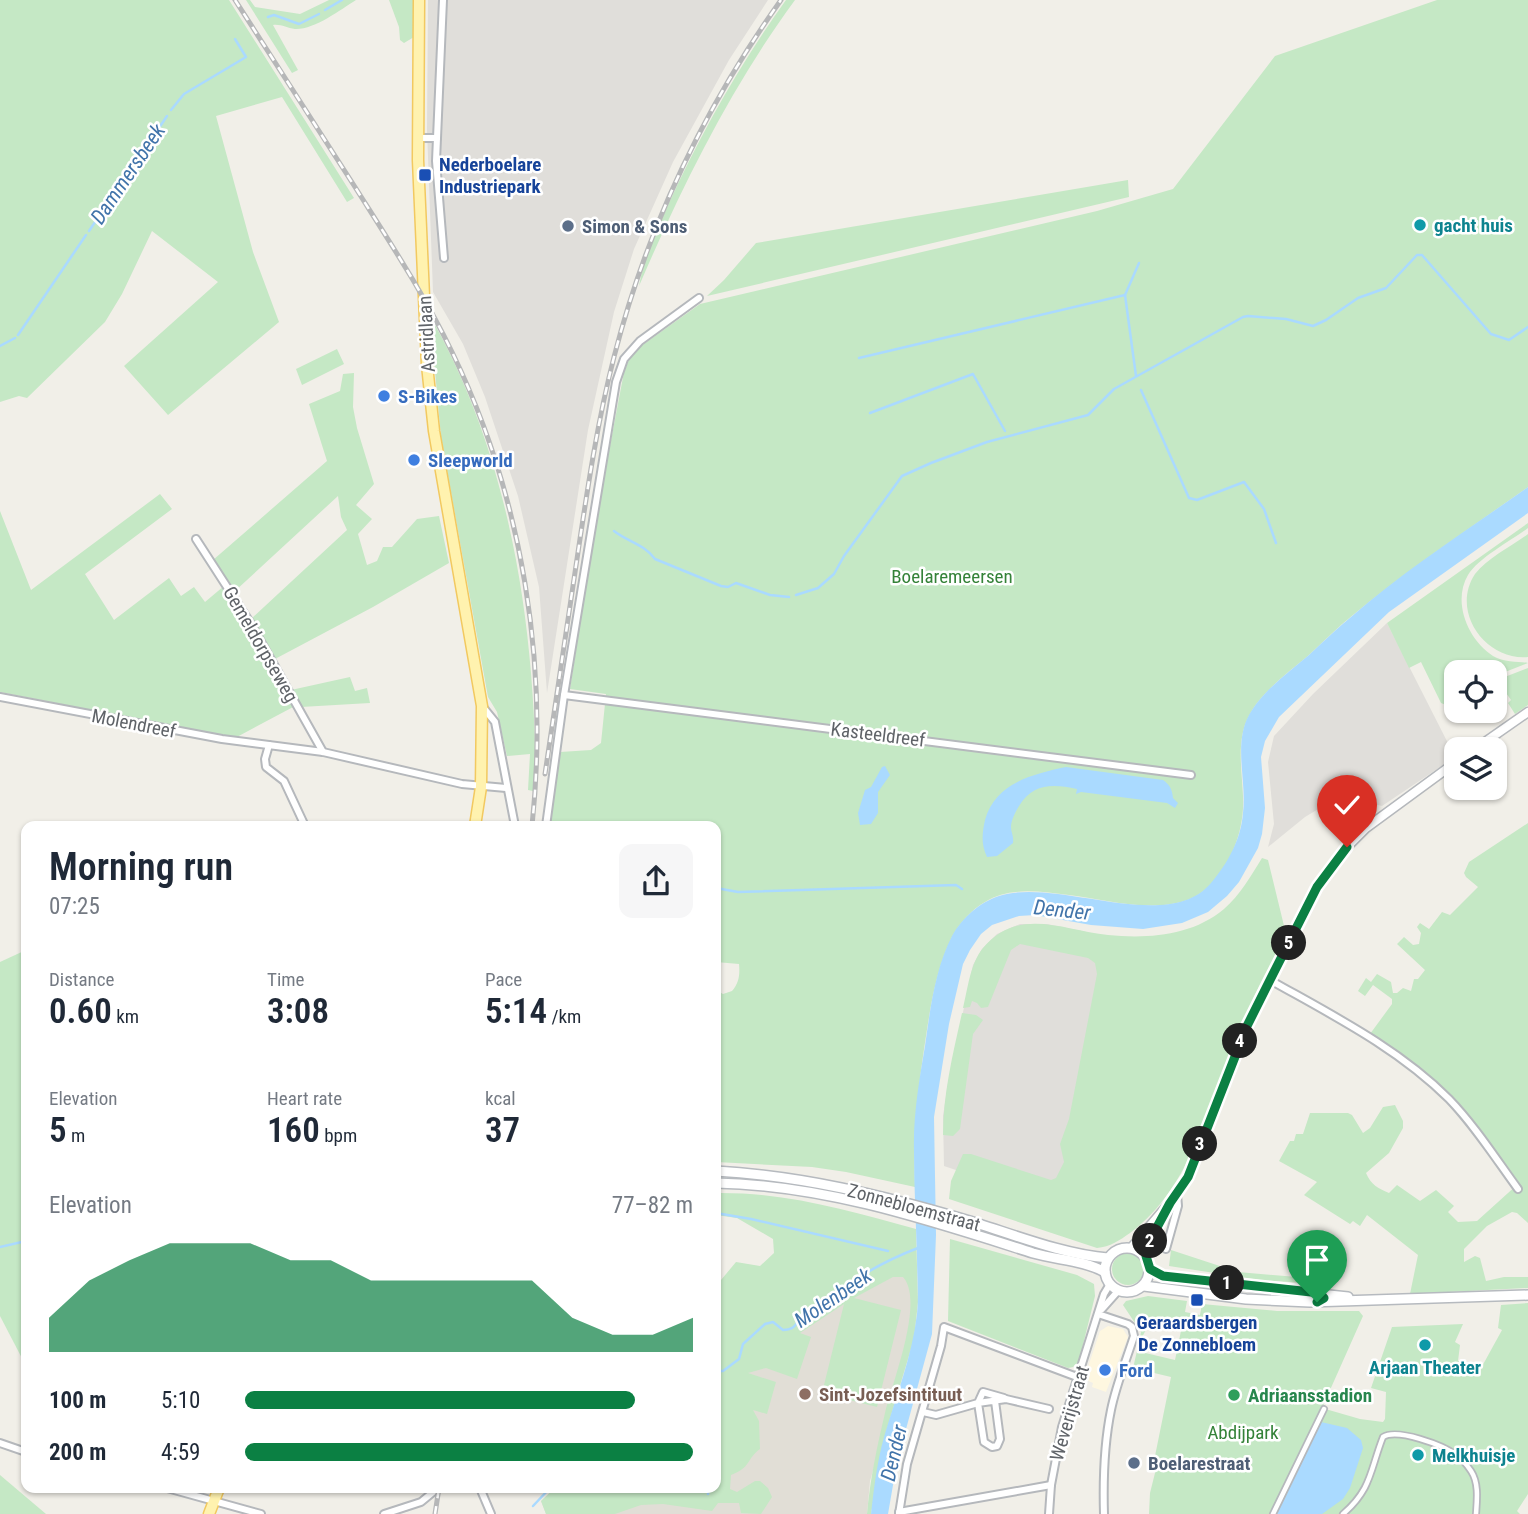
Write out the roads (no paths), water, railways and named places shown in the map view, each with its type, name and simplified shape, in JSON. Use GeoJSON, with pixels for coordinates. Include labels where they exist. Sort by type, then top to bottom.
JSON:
{"type":"FeatureCollection","features":[{"type":"Feature","properties":{"kind":"main road","name":"Astridlaan"},"geometry":{"type":"LineString","coordinates":[[419,0],[418,138],[427,365],[434,431],[482,706],[481,787],[476,821]]}},
{"type":"Feature","properties":{"kind":"main road","name":"Zonnebloemstraat"},"geometry":{"type":"LineString","coordinates":[[721,1171],[805,1181],[962,1219],[1060,1248],[1108,1258]]}},
{"type":"Feature","properties":{"kind":"main road","name":"Zonnebloemstraat"},"geometry":{"type":"LineString","coordinates":[[721,1183],[789,1188],[886,1202],[1052,1259],[1094,1266],[1105,1272]]}},
{"type":"Feature","properties":{"kind":"main road"},"geometry":{"type":"LineString","coordinates":[[1131,1248],[1146,1256],[1150,1269],[1144,1286],[1135,1292],[1118,1291],[1110,1284],[1105,1272],[1108,1258],[1119,1249],[1131,1248]]}},
{"type":"Feature","properties":{"kind":"main road"},"geometry":{"type":"LineString","coordinates":[[1150,1269],[1170,1278],[1371,1301],[1528,1295]]}},
{"type":"Feature","properties":{"kind":"main road"},"geometry":{"type":"LineString","coordinates":[[1144,1286],[1246,1299],[1318,1297]]}},
{"type":"Feature","properties":{"kind":"main road"},"geometry":{"type":"LineString","coordinates":[[209,1514],[217,1493]]}},
{"type":"Feature","properties":{"kind":"street"},"geometry":{"type":"LineString","coordinates":[[443,0],[436,161],[444,258]]}},
{"type":"Feature","properties":{"kind":"street"},"geometry":{"type":"LineString","coordinates":[[418,138],[437,138]]}},
{"type":"Feature","properties":{"kind":"street"},"geometry":{"type":"LineString","coordinates":[[547,821],[564,695],[616,382],[624,359],[640,341],[699,298]]}},
{"type":"Feature","properties":{"kind":"street","name":"Gemeldorpseweg"},"geometry":{"type":"LineString","coordinates":[[196,539],[251,624],[323,752]]}},
{"type":"Feature","properties":{"kind":"street","name":"Kasteeldreef"},"geometry":{"type":"LineString","coordinates":[[564,695],[1191,775]]}},
{"type":"Feature","properties":{"kind":"street","name":"Molendreef"},"geometry":{"type":"LineString","coordinates":[[0,697],[206,736],[323,752],[481,787]]}},
{"type":"Feature","properties":{"kind":"street","name":"Astridlaan"},"geometry":{"type":"LineString","coordinates":[[482,706],[495,722],[514,821]]}},
{"type":"Feature","properties":{"kind":"street"},"geometry":{"type":"LineString","coordinates":[[1492,737],[1528,712]]}},
{"type":"Feature","properties":{"kind":"street"},"geometry":{"type":"LineString","coordinates":[[269,745],[265,759],[266,768],[284,781],[304,821]]}},
{"type":"Feature","properties":{"kind":"street"},"geometry":{"type":"LineString","coordinates":[[1131,1248],[1170,1203],[1188,1177],[1247,1026],[1317,887],[1347,847],[1385,812],[1444,770]]}},
{"type":"Feature","properties":{"kind":"street"},"geometry":{"type":"LineString","coordinates":[[481,787],[506,788]]}},
{"type":"Feature","properties":{"kind":"street"},"geometry":{"type":"LineString","coordinates":[[1270,980],[1343,1021],[1396,1055],[1448,1098],[1518,1189]]}},
{"type":"Feature","properties":{"kind":"street"},"geometry":{"type":"LineString","coordinates":[[1166,1249],[1178,1206],[1177,1194]]}},
{"type":"Feature","properties":{"kind":"street"},"geometry":{"type":"LineString","coordinates":[[1146,1256],[1148,1244],[1170,1203]]}},
{"type":"Feature","properties":{"kind":"street","name":"Weverijstraat"},"geometry":{"type":"LineString","coordinates":[[1049,1514],[1062,1412],[1110,1284]]}},
{"type":"Feature","properties":{"kind":"street","name":"Weverijstraat"},"geometry":{"type":"LineString","coordinates":[[1098,1314],[1118,1291]]}},
{"type":"Feature","properties":{"kind":"street"},"geometry":{"type":"LineString","coordinates":[[1098,1314],[1128,1324],[1132,1327],[1134,1336],[1109,1423],[1104,1514]]}},
{"type":"Feature","properties":{"kind":"street"},"geometry":{"type":"LineString","coordinates":[[1051,1485],[899,1513],[907,1464],[941,1346],[944,1326],[1077,1377]]}},
{"type":"Feature","properties":{"kind":"street"},"geometry":{"type":"LineString","coordinates":[[995,1401],[1000,1439],[997,1446],[992,1447],[984,1442],[978,1403],[983,1392],[1049,1409]]}},
{"type":"Feature","properties":{"kind":"street"},"geometry":{"type":"LineString","coordinates":[[923,1412],[936,1415],[978,1403],[1006,1399]]}},
{"type":"Feature","properties":{"kind":"street"},"geometry":{"type":"LineString","coordinates":[[1273,1514],[1324,1409]]}},
{"type":"Feature","properties":{"kind":"street"},"geometry":{"type":"LineString","coordinates":[[1343,1514],[1362,1494],[1371,1477],[1383,1437],[1394,1433],[1438,1445],[1462,1460],[1475,1482],[1476,1514]]}},
{"type":"Feature","properties":{"kind":"street"},"geometry":{"type":"LineString","coordinates":[[0,1443],[21,1450]]}},
{"type":"Feature","properties":{"kind":"street"},"geometry":{"type":"LineString","coordinates":[[187,1493],[261,1514]]}},
{"type":"Feature","properties":{"kind":"street"},"geometry":{"type":"LineString","coordinates":[[424,1493],[424,1498]]}},
{"type":"Feature","properties":{"kind":"street"},"geometry":{"type":"LineString","coordinates":[[384,1514],[421,1502],[431,1493]]}},
{"type":"Feature","properties":{"kind":"street"},"geometry":{"type":"LineString","coordinates":[[482,1493],[491,1514]]}},
{"type":"Feature","properties":{"kind":"water","name":"Dender"},"geometry":{"type":"Polygon","coordinates":[[[1528,487],[1528,513],[1389,612],[1279,717],[1265,741],[1261,757],[1265,808],[1258,848],[1239,882],[1208,912],[1182,923],[1143,929],[1091,925],[1035,915],[1019,916],[992,925],[981,934],[970,950],[963,964],[949,1024],[934,1117],[936,1235],[932,1334],[897,1462],[888,1514],[871,1514],[882,1446],[915,1330],[918,1286],[915,1112],[934,990],[941,962],[956,929],[978,907],[992,899],[1023,892],[1140,905],[1168,904],[1192,898],[1211,883],[1223,867],[1240,832],[1244,801],[1242,738],[1244,726],[1254,706],[1276,682],[1372,599],[1528,487]]]}},
{"type":"Feature","properties":{"kind":"water"},"geometry":{"type":"Polygon","coordinates":[[[885,766],[890,775],[878,792],[878,813],[871,824],[860,825],[858,813],[865,790],[871,787],[885,766]]]}},
{"type":"Feature","properties":{"kind":"water"},"geometry":{"type":"Polygon","coordinates":[[[1066,767],[1163,780],[1178,803],[1175,808],[1167,803],[1081,792],[1076,794],[1077,789],[1060,786],[1044,787],[1031,793],[1018,808],[1011,824],[1013,843],[997,856],[987,857],[983,843],[984,825],[990,807],[997,797],[1017,782],[1066,767]]]}},
{"type":"Feature","properties":{"kind":"water"},"geometry":{"type":"Polygon","coordinates":[[[1321,1422],[1347,1428],[1361,1440],[1363,1448],[1350,1488],[1343,1499],[1322,1514],[1277,1514],[1321,1422]]]}},
{"type":"Feature","properties":{"kind":"waterway","name":"Dammersbeek"},"geometry":{"type":"LineString","coordinates":[[325,10],[342,0]]}},
{"type":"Feature","properties":{"kind":"waterway","name":"Dammersbeek"},"geometry":{"type":"LineString","coordinates":[[268,17],[274,15],[299,24],[319,14]]}},
{"type":"Feature","properties":{"kind":"waterway","name":"Dammersbeek"},"geometry":{"type":"LineString","coordinates":[[171,110],[184,94],[246,57],[235,39]]}},
{"type":"Feature","properties":{"kind":"waterway","name":"Dammersbeek"},"geometry":{"type":"LineString","coordinates":[[89,231],[167,116]]}},
{"type":"Feature","properties":{"kind":"waterway","name":"Dammersbeek"},"geometry":{"type":"LineString","coordinates":[[18,335],[86,235]]}},
{"type":"Feature","properties":{"kind":"waterway"},"geometry":{"type":"LineString","coordinates":[[796,595],[818,588],[834,574],[902,476],[987,442],[1088,415],[1114,389],[1243,317],[1286,319],[1313,326],[1358,298],[1386,288],[1417,255],[1422,255],[1491,334],[1509,340],[1528,327]]}},
{"type":"Feature","properties":{"kind":"waterway"},"geometry":{"type":"LineString","coordinates":[[1125,295],[1139,263]]}},
{"type":"Feature","properties":{"kind":"waterway"},"geometry":{"type":"LineString","coordinates":[[859,358],[1125,295],[1136,376]]}},
{"type":"Feature","properties":{"kind":"waterway","name":"Dammersbeek"},"geometry":{"type":"LineString","coordinates":[[0,346],[15,338]]}},
{"type":"Feature","properties":{"kind":"waterway"},"geometry":{"type":"LineString","coordinates":[[870,413],[973,374],[1005,431]]}},
{"type":"Feature","properties":{"kind":"waterway"},"geometry":{"type":"LineString","coordinates":[[1141,390],[1189,498],[1197,500],[1244,482],[1264,509],[1276,543]]}},
{"type":"Feature","properties":{"kind":"waterway"},"geometry":{"type":"LineString","coordinates":[[614,531],[646,550],[655,559],[721,586],[728,587],[736,583],[770,595],[789,597]]}},
{"type":"Feature","properties":{"kind":"waterway"},"geometry":{"type":"LineString","coordinates":[[721,889],[738,892],[956,885],[962,889]]}},
{"type":"Feature","properties":{"kind":"waterway"},"geometry":{"type":"LineString","coordinates":[[721,1214],[888,1251]]}},
{"type":"Feature","properties":{"kind":"waterway"},"geometry":{"type":"LineString","coordinates":[[0,1247],[21,1242]]}},
{"type":"Feature","properties":{"kind":"waterway","name":"Molenbeek"},"geometry":{"type":"LineString","coordinates":[[721,1371],[739,1359],[743,1344],[765,1324],[773,1322],[783,1330],[791,1329],[806,1314],[853,1281],[918,1248]]}},
{"type":"Feature","properties":{"kind":"waterway","name":"Molenbeek"},"geometry":{"type":"LineString","coordinates":[[533,1506],[545,1493]]}},
{"type":"Feature","properties":{"kind":"railway"},"geometry":{"type":"LineString","coordinates":[[235,0],[418,289],[452,352],[477,408],[497,465],[525,583],[537,705],[532,821]]}},
{"type":"Feature","properties":{"kind":"railway"},"geometry":{"type":"LineString","coordinates":[[545,774],[593,458],[608,382],[627,309],[661,216],[703,126],[727,83],[781,0]]}},
{"type":"Feature","properties":{"kind":"railway"},"geometry":{"type":"LineString","coordinates":[[435,1514],[438,1493]]}},
{"type":"Feature","properties":{"kind":"place","name":"Nederboelare Industriepark"},"geometry":{"type":"Point","coordinates":[425,175]}},
{"type":"Feature","properties":{"kind":"place","name":"gacht huis"},"geometry":{"type":"Point","coordinates":[1420,225]}},
{"type":"Feature","properties":{"kind":"place","name":"Simon & Sons"},"geometry":{"type":"Point","coordinates":[568,226]}},
{"type":"Feature","properties":{"kind":"place","name":"S-Bikes"},"geometry":{"type":"Point","coordinates":[384,396]}},
{"type":"Feature","properties":{"kind":"place","name":"Sleepworld"},"geometry":{"type":"Point","coordinates":[414,460]}},
{"type":"Feature","properties":{"kind":"place","name":"Geraardsbergen De Zonnebloem"},"geometry":{"type":"Point","coordinates":[1197,1300]}},
{"type":"Feature","properties":{"kind":"place","name":"Arjaan Theater"},"geometry":{"type":"Point","coordinates":[1425,1345]}},
{"type":"Feature","properties":{"kind":"place","name":"Ford"},"geometry":{"type":"Point","coordinates":[1105,1370]}},
{"type":"Feature","properties":{"kind":"place","name":"Sint-Jozefsintituut"},"geometry":{"type":"Point","coordinates":[805,1394]}},
{"type":"Feature","properties":{"kind":"place","name":"Adriaansstadion"},"geometry":{"type":"Point","coordinates":[1234,1395]}},
{"type":"Feature","properties":{"kind":"place","name":"Melkhuisje"},"geometry":{"type":"Point","coordinates":[1418,1455]}},
{"type":"Feature","properties":{"kind":"place","name":"Boelarestraat"},"geometry":{"type":"Point","coordinates":[1134,1463]}},
{"type":"Feature","properties":{"kind":"park label","name":"Boelaremeersen"},"geometry":{"type":"Point","coordinates":[952,576]}},
{"type":"Feature","properties":{"kind":"park label","name":"Abdijpark"},"geometry":{"type":"Point","coordinates":[1243,1432]}}]}
